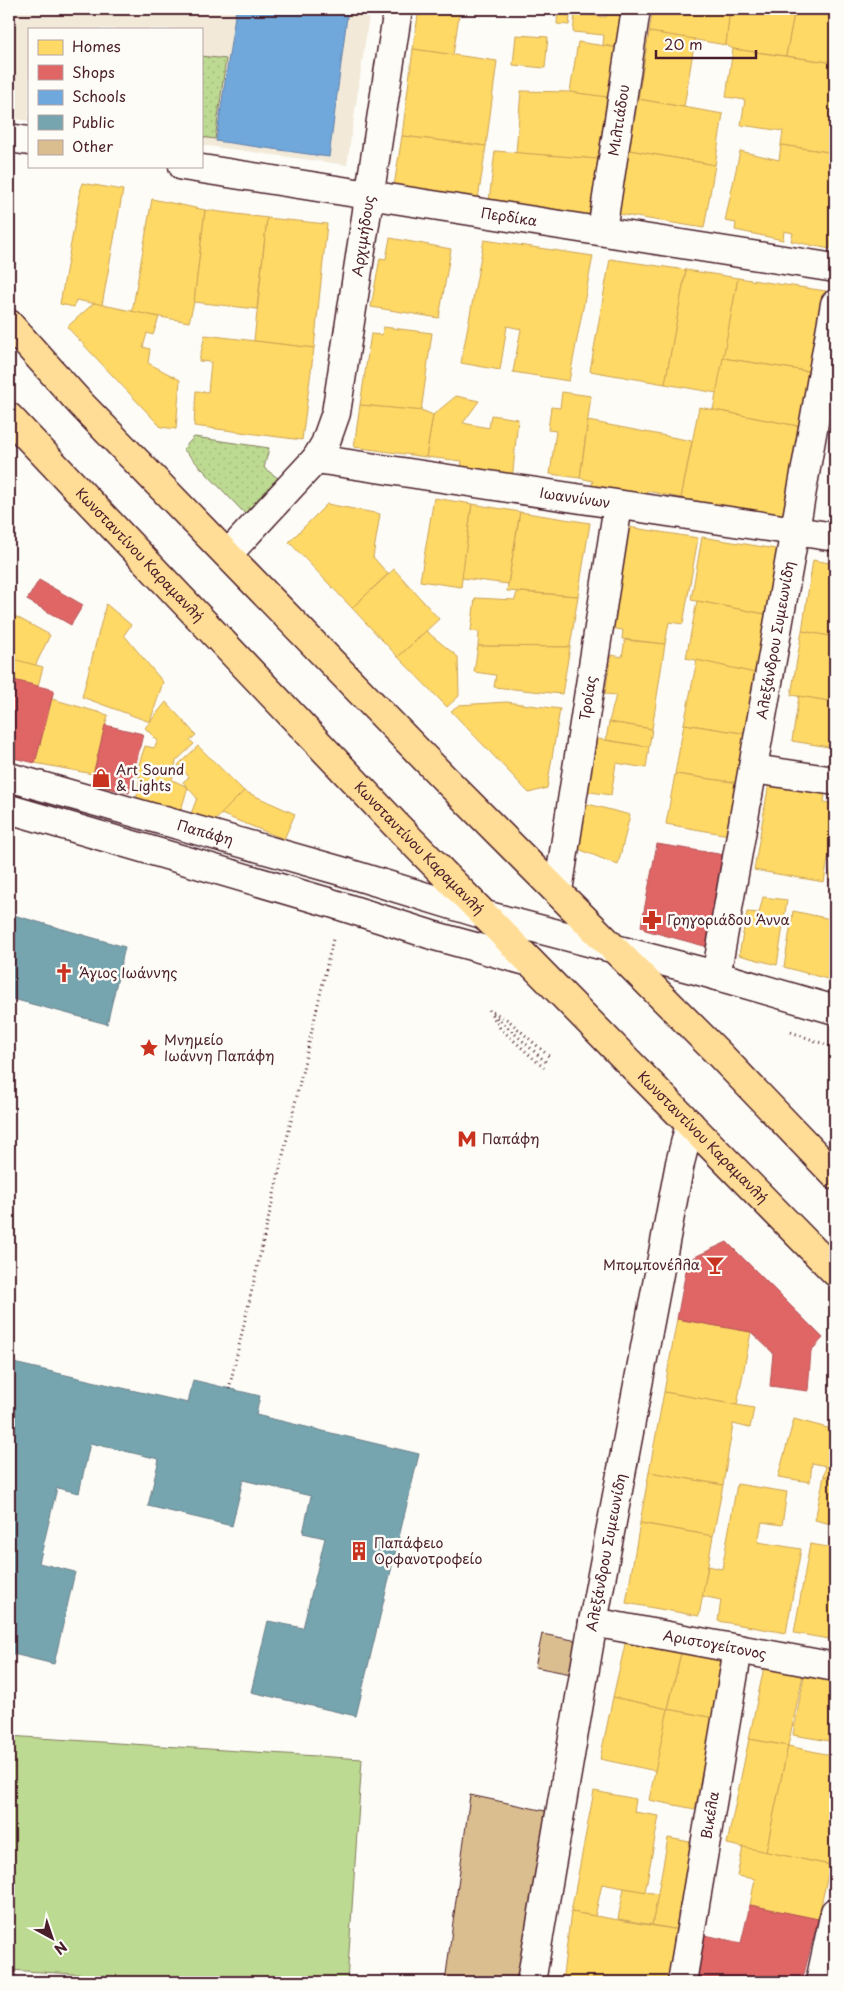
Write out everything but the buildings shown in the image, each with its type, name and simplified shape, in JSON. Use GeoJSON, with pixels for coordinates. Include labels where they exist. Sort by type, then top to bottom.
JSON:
{"type":"FeatureCollection","features":[{"type":"Feature","properties":{"kind":"main road"},"geometry":{"type":"LineString","coordinates":[[9,324],[80,403],[442,777],[558,891],[835,1174]]}},
{"type":"Feature","properties":{"kind":"main road","name":"Κωνσταντίνου Καραμανλή"},"geometry":{"type":"LineString","coordinates":[[9,417],[394,823],[835,1272]]}},
{"type":"Feature","properties":{"kind":"street","name":"Αρχιμήδους"},"geometry":{"type":"LineString","coordinates":[[228,554],[316,459],[331,430],[340,399],[398,9]]}},
{"type":"Feature","properties":{"kind":"street","name":"Μιλτιάδου"},"geometry":{"type":"LineString","coordinates":[[602,230],[636,9]]}},
{"type":"Feature","properties":{"kind":"street"},"geometry":{"type":"LineString","coordinates":[[9,138],[28,142]]}},
{"type":"Feature","properties":{"kind":"street","name":"Περδίκα"},"geometry":{"type":"LineString","coordinates":[[195,168],[369,196],[602,230],[835,268]]}},
{"type":"Feature","properties":{"kind":"street","name":"Αλεξάνδρου Συμεωνίδη"},"geometry":{"type":"LineString","coordinates":[[716,976],[835,304]]}},
{"type":"Feature","properties":{"kind":"street","name":"Ιωαννίνων"},"geometry":{"type":"LineString","coordinates":[[316,459],[835,536]]}},
{"type":"Feature","properties":{"kind":"street","name":"Τροίας"},"geometry":{"type":"LineString","coordinates":[[558,891],[618,505]]}},
{"type":"Feature","properties":{"kind":"street"},"geometry":{"type":"LineString","coordinates":[[753,769],[835,781]]}},
{"type":"Feature","properties":{"kind":"street","name":"Παπάφη"},"geometry":{"type":"LineString","coordinates":[[9,777],[341,871],[484,915],[716,976],[835,1010]]}},
{"type":"Feature","properties":{"kind":"street"},"geometry":{"type":"LineString","coordinates":[[9,809],[321,900],[435,936],[530,962]]}},
{"type":"Feature","properties":{"kind":"street","name":"Αλεξάνδρου Συμεωνίδη"},"geometry":{"type":"LineString","coordinates":[[531,1982],[593,1622],[680,1163],[690,1124]]}},
{"type":"Feature","properties":{"kind":"street","name":"Αριστογείτονος"},"geometry":{"type":"LineString","coordinates":[[593,1622],[835,1667]]}},
{"type":"Feature","properties":{"kind":"street","name":"Βικέλα"},"geometry":{"type":"LineString","coordinates":[[682,1982],[738,1649]]}},
{"type":"Feature","properties":{"kind":"street"},"geometry":{"type":"LineString","coordinates":[[820,1982],[835,1912]]}},
{"type":"Feature","properties":{"kind":"path"},"geometry":{"type":"LineString","coordinates":[[229,1389],[333,939]]}},
{"type":"Feature","properties":{"kind":"path"},"geometry":{"type":"LineString","coordinates":[[489,1010],[508,1020],[550,1058]]}},
{"type":"Feature","properties":{"kind":"path"},"geometry":{"type":"LineString","coordinates":[[489,1010],[547,1063]]}},
{"type":"Feature","properties":{"kind":"path"},"geometry":{"type":"LineString","coordinates":[[489,1010],[500,1028],[544,1068]]}},
{"type":"Feature","properties":{"kind":"path"},"geometry":{"type":"LineString","coordinates":[[784,1030],[835,1048]]}},
{"type":"Feature","properties":{"kind":"shaded area"},"geometry":{"type":"Polygon","coordinates":[[[16,9],[370,9],[347,165],[202,145],[202,28],[28,28],[28,121],[9,118],[9,73],[16,9]]]}},
{"type":"Feature","properties":{"kind":"green space"},"geometry":{"type":"Polygon","coordinates":[[[202,56],[226,59],[215,139],[202,137],[202,56]]]}},
{"type":"Feature","properties":{"kind":"green space"},"geometry":{"type":"Polygon","coordinates":[[[194,437],[269,448],[264,468],[285,483],[251,520],[183,449],[194,437]]]}},
{"type":"Feature","properties":{"kind":"green space"},"geometry":{"type":"Polygon","coordinates":[[[9,1736],[362,1759],[347,1982],[204,1982],[9,1970],[9,1736]]]}},
{"type":"Feature","properties":{"kind":"place","name":"Art Sound & Lights"},"geometry":{"type":"Point","coordinates":[101,778]}},
{"type":"Feature","properties":{"kind":"place","name":"Γρηγοριάδου Άννα"},"geometry":{"type":"Point","coordinates":[652,920]}},
{"type":"Feature","properties":{"kind":"place","name":"Άγιος Ιωάννης"},"geometry":{"type":"Point","coordinates":[64,973]}},
{"type":"Feature","properties":{"kind":"place","name":"Μνημείο Ιωάννη Παπάφη"},"geometry":{"type":"Point","coordinates":[149,1048]}},
{"type":"Feature","properties":{"kind":"place","name":"Παπάφη"},"geometry":{"type":"Point","coordinates":[467,1139]}},
{"type":"Feature","properties":{"kind":"place","name":"Μπομπονέλλα"},"geometry":{"type":"Point","coordinates":[715,1265]}},
{"type":"Feature","properties":{"kind":"place","name":"Παπάφειο Ορφανοτροφείο"},"geometry":{"type":"Point","coordinates":[359,1551]}}]}
